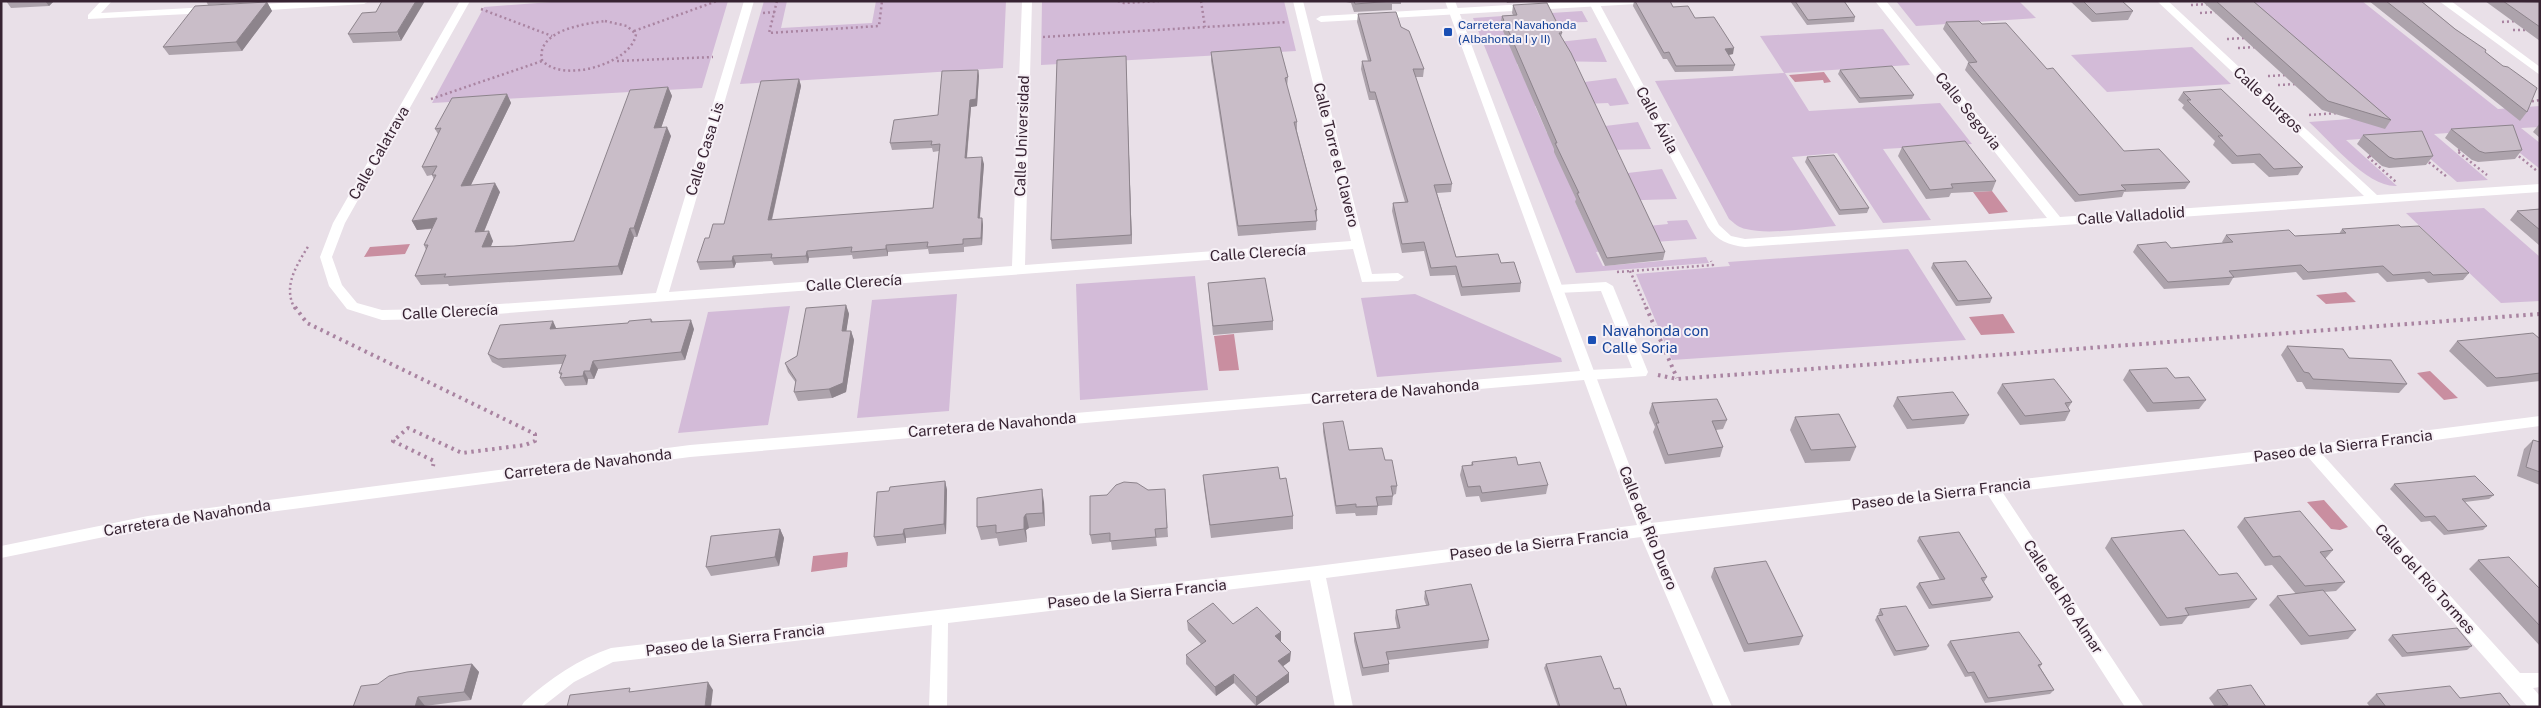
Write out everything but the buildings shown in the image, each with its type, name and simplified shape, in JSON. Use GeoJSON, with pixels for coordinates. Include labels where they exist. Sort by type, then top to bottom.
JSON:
{"type":"FeatureCollection","features":[{"type":"Feature","properties":{"kind":"street"},"geometry":{"type":"LineString","coordinates":[[107,1],[92,17],[218,10]]}},
{"type":"Feature","properties":{"kind":"street"},"geometry":{"type":"LineString","coordinates":[[237,8],[364,1]]}},
{"type":"Feature","properties":{"kind":"street","name":"Calle Calatrava"},"geometry":{"type":"LineString","coordinates":[[352,306],[336,286],[326,257],[339,223],[465,1]]}},
{"type":"Feature","properties":{"kind":"street","name":"Calle Casa Lis"},"geometry":{"type":"LineString","coordinates":[[661,297],[749,1]]}},
{"type":"Feature","properties":{"kind":"street","name":"Calle Universidad"},"geometry":{"type":"LineString","coordinates":[[1018,271],[1027,1]]}},
{"type":"Feature","properties":{"kind":"street","name":"Calle Torre el Clavero"},"geometry":{"type":"LineString","coordinates":[[1298,1],[1367,279],[1398,277]]}},
{"type":"Feature","properties":{"kind":"street"},"geometry":{"type":"LineString","coordinates":[[1322,19],[1452,6],[1636,1]]}},
{"type":"Feature","properties":{"kind":"street","name":"Calle Segovia"},"geometry":{"type":"LineString","coordinates":[[1880,1],[2056,221]]}},
{"type":"Feature","properties":{"kind":"street","name":"Calle Burgos"},"geometry":{"type":"LineString","coordinates":[[2162,1],[2374,199]]}},
{"type":"Feature","properties":{"kind":"street"},"geometry":{"type":"LineString","coordinates":[[2444,1],[2540,72]]}},
{"type":"Feature","properties":{"kind":"street","name":"Calle Ávila"},"geometry":{"type":"LineString","coordinates":[[1594,2],[1714,227],[1722,238]]}},
{"type":"Feature","properties":{"kind":"street"},"geometry":{"type":"LineString","coordinates":[[1452,6],[1590,375]]}},
{"type":"Feature","properties":{"kind":"street","name":"Calle Valladolid"},"geometry":{"type":"LineString","coordinates":[[1722,238],[1745,243],[2540,188]]}},
{"type":"Feature","properties":{"kind":"street","name":"Calle Clerecía"},"geometry":{"type":"LineString","coordinates":[[352,306],[382,315],[430,314],[1358,246]]}},
{"type":"Feature","properties":{"kind":"street"},"geometry":{"type":"LineString","coordinates":[[1557,289],[1606,286],[1641,372]]}},
{"type":"Feature","properties":{"kind":"street","name":"Carretera de Navahonda"},"geometry":{"type":"LineString","coordinates":[[1,552],[148,522],[690,451],[1641,372]]}},
{"type":"Feature","properties":{"kind":"street","name":"Calle del Río Duero"},"geometry":{"type":"LineString","coordinates":[[1590,375],[1646,530],[1723,707]]}},
{"type":"Feature","properties":{"kind":"street","name":"Paseo de la Sierra Francia"},"geometry":{"type":"LineString","coordinates":[[530,707],[547,690],[576,670],[611,655],[1317,573],[1646,530],[2311,451],[2540,421]]}},
{"type":"Feature","properties":{"kind":"street","name":"Calle del Río Tormes"},"geometry":{"type":"LineString","coordinates":[[2311,451],[2539,707]]}},
{"type":"Feature","properties":{"kind":"street","name":"Calle del Río Almar"},"geometry":{"type":"LineString","coordinates":[[1991,488],[2136,707]]}},
{"type":"Feature","properties":{"kind":"street"},"geometry":{"type":"LineString","coordinates":[[1317,573],[1344,707]]}},
{"type":"Feature","properties":{"kind":"street"},"geometry":{"type":"LineString","coordinates":[[938,707],[940,616]]}},
{"type":"Feature","properties":{"kind":"street"},"geometry":{"type":"LineString","coordinates":[[2516,681],[2540,680]]}},
{"type":"Feature","properties":{"kind":"path"},"geometry":{"type":"LineString","coordinates":[[634,31],[717,1]]}},
{"type":"Feature","properties":{"kind":"path"},"geometry":{"type":"LineString","coordinates":[[777,1],[769,33],[879,26],[882,1]]}},
{"type":"Feature","properties":{"kind":"path"},"geometry":{"type":"LineString","coordinates":[[1118,1],[1124,3],[1159,1]]}},
{"type":"Feature","properties":{"kind":"path"},"geometry":{"type":"LineString","coordinates":[[1201,1],[1205,27]]}},
{"type":"Feature","properties":{"kind":"path"},"geometry":{"type":"LineString","coordinates":[[2183,5],[2212,4]]}},
{"type":"Feature","properties":{"kind":"path"},"geometry":{"type":"LineString","coordinates":[[481,9],[552,36]]}},
{"type":"Feature","properties":{"kind":"path"},"geometry":{"type":"LineString","coordinates":[[759,13],[775,12]]}},
{"type":"Feature","properties":{"kind":"path"},"geometry":{"type":"LineString","coordinates":[[2191,14],[2224,12]]}},
{"type":"Feature","properties":{"kind":"path"},"geometry":{"type":"LineString","coordinates":[[616,61],[634,46],[637,38],[634,31],[618,22],[598,21],[577,25],[552,36],[540,53],[542,61],[548,66],[572,71],[587,70],[616,61],[714,57]]}},
{"type":"Feature","properties":{"kind":"path"},"geometry":{"type":"LineString","coordinates":[[1038,38],[1292,21]]}},
{"type":"Feature","properties":{"kind":"path"},"geometry":{"type":"LineString","coordinates":[[2498,22],[2522,21]]}},
{"type":"Feature","properties":{"kind":"path"},"geometry":{"type":"LineString","coordinates":[[2511,30],[2530,30]]}},
{"type":"Feature","properties":{"kind":"path"},"geometry":{"type":"LineString","coordinates":[[2220,40],[2253,38]]}},
{"type":"Feature","properties":{"kind":"path"},"geometry":{"type":"LineString","coordinates":[[2229,48],[2262,46]]}},
{"type":"Feature","properties":{"kind":"path"},"geometry":{"type":"LineString","coordinates":[[431,99],[542,61]]}},
{"type":"Feature","properties":{"kind":"path"},"geometry":{"type":"LineString","coordinates":[[2259,76],[2293,74]]}},
{"type":"Feature","properties":{"kind":"path"},"geometry":{"type":"LineString","coordinates":[[2269,86],[2304,84]]}},
{"type":"Feature","properties":{"kind":"path"},"geometry":{"type":"LineString","coordinates":[[2525,102],[2540,100]]}},
{"type":"Feature","properties":{"kind":"path"},"geometry":{"type":"LineString","coordinates":[[2302,116],[2345,113]]}},
{"type":"Feature","properties":{"kind":"path"},"geometry":{"type":"LineString","coordinates":[[2460,150],[2457,150],[2492,180]]}},
{"type":"Feature","properties":{"kind":"path"},"geometry":{"type":"LineString","coordinates":[[2418,152],[2453,182]]}},
{"type":"Feature","properties":{"kind":"path"},"geometry":{"type":"LineString","coordinates":[[2513,152],[2540,173]]}},
{"type":"Feature","properties":{"kind":"path"},"geometry":{"type":"LineString","coordinates":[[2371,156],[2367,156],[2401,186]]}},
{"type":"Feature","properties":{"kind":"path"},"geometry":{"type":"LineString","coordinates":[[311,242],[292,276],[288,293],[295,311],[306,322],[535,434],[536,441],[525,445],[462,454],[408,428],[393,441],[434,461],[432,473]]}},
{"type":"Feature","properties":{"kind":"path"},"geometry":{"type":"LineString","coordinates":[[1610,273],[1713,265],[1711,261]]}},
{"type":"Feature","properties":{"kind":"path"},"geometry":{"type":"LineString","coordinates":[[1630,271],[1677,379]]}},
{"type":"Feature","properties":{"kind":"path"},"geometry":{"type":"LineString","coordinates":[[1641,372],[1677,379],[2540,314]]}},
{"type":"Feature","properties":{"kind":"shaded area"},"geometry":{"type":"Polygon","coordinates":[[[564,1],[728,1],[702,88],[432,103],[484,7],[564,1]]]}},
{"type":"Feature","properties":{"kind":"shaded area"},"geometry":{"type":"Polygon","coordinates":[[[764,1],[787,1],[781,28],[872,23],[876,1],[1006,1],[1003,68],[740,84],[764,1]]]}},
{"type":"Feature","properties":{"kind":"shaded area"},"geometry":{"type":"Polygon","coordinates":[[[1042,1],[1284,1],[1296,51],[1041,65],[1042,1]]]}},
{"type":"Feature","properties":{"kind":"shaded area"},"geometry":{"type":"Polygon","coordinates":[[[1896,1],[2019,1],[2036,18],[1916,26],[1896,1]]]}},
{"type":"Feature","properties":{"kind":"shaded area"},"geometry":{"type":"Polygon","coordinates":[[[2245,1],[2362,1],[2498,109],[2540,106],[2540,127],[2521,128],[2540,143],[2540,169],[2491,130],[2434,134],[2488,180],[2457,182],[2404,136],[2346,140],[2397,186],[2386,185],[2374,180],[2350,162],[2309,122],[2377,117],[2245,1]]]}},
{"type":"Feature","properties":{"kind":"shaded area"},"geometry":{"type":"Polygon","coordinates":[[[1582,11],[1588,22],[1549,23],[1558,42],[1596,38],[1607,62],[1547,61],[1517,64],[1529,89],[1616,78],[1629,104],[1610,106],[1608,103],[1535,106],[1547,133],[1638,122],[1651,149],[1608,150],[1619,174],[1662,169],[1677,199],[1575,202],[1590,233],[1668,224],[1667,221],[1687,220],[1697,239],[1654,242],[1655,246],[1596,252],[1603,266],[1706,257],[1709,263],[1576,273],[1473,18],[1582,11]]]}},
{"type":"Feature","properties":{"kind":"shaded area"},"geometry":{"type":"Polygon","coordinates":[[[1883,29],[1910,65],[1785,73],[1809,111],[1940,103],[1972,144],[1883,149],[1931,220],[1883,223],[1837,153],[1792,157],[1836,226],[1755,231],[1735,224],[1729,219],[1655,81],[1784,73],[1760,36],[1883,29]]]}},
{"type":"Feature","properties":{"kind":"shaded area"},"geometry":{"type":"Polygon","coordinates":[[[2192,47],[2231,84],[2107,92],[2071,55],[2192,47]]]}},
{"type":"Feature","properties":{"kind":"shaded area"},"geometry":{"type":"Polygon","coordinates":[[[1824,72],[1831,82],[1824,83],[1823,80],[1795,82],[1789,75],[1824,72]]]}},
{"type":"Feature","properties":{"kind":"shaded area"},"geometry":{"type":"Polygon","coordinates":[[[1992,191],[2008,212],[1989,214],[1973,192],[1992,191]]]}},
{"type":"Feature","properties":{"kind":"shaded area"},"geometry":{"type":"Polygon","coordinates":[[[2484,208],[2540,257],[2540,301],[2501,303],[2406,213],[2484,208]]]}},
{"type":"Feature","properties":{"kind":"shaded area"},"geometry":{"type":"Polygon","coordinates":[[[410,244],[405,254],[364,257],[370,247],[410,244]]]}},
{"type":"Feature","properties":{"kind":"shaded area"},"geometry":{"type":"Polygon","coordinates":[[[1908,249],[1966,340],[1672,360],[1636,274],[1730,266],[1728,262],[1908,249]]]}},
{"type":"Feature","properties":{"kind":"shaded area"},"geometry":{"type":"Polygon","coordinates":[[[1195,276],[1208,390],[1080,400],[1076,284],[1195,276]]]}},
{"type":"Feature","properties":{"kind":"shaded area"},"geometry":{"type":"Polygon","coordinates":[[[2346,292],[2356,302],[2326,304],[2316,295],[2346,292]]]}},
{"type":"Feature","properties":{"kind":"shaded area"},"geometry":{"type":"Polygon","coordinates":[[[957,294],[949,411],[857,418],[872,300],[957,294]]]}},
{"type":"Feature","properties":{"kind":"shaded area"},"geometry":{"type":"Polygon","coordinates":[[[1415,294],[1561,358],[1562,362],[1377,377],[1361,298],[1415,294]]]}},
{"type":"Feature","properties":{"kind":"shaded area"},"geometry":{"type":"Polygon","coordinates":[[[790,306],[768,425],[678,433],[708,312],[790,306]]]}},
{"type":"Feature","properties":{"kind":"shaded area"},"geometry":{"type":"Polygon","coordinates":[[[2003,314],[2015,333],[1981,335],[1969,317],[2003,314]]]}},
{"type":"Feature","properties":{"kind":"shaded area"},"geometry":{"type":"Polygon","coordinates":[[[1234,334],[1239,370],[1219,371],[1214,336],[1234,334]]]}},
{"type":"Feature","properties":{"kind":"shaded area"},"geometry":{"type":"Polygon","coordinates":[[[2430,371],[2458,398],[2444,400],[2417,373],[2430,371]]]}},
{"type":"Feature","properties":{"kind":"shaded area"},"geometry":{"type":"Polygon","coordinates":[[[2324,500],[2348,527],[2340,530],[2331,529],[2307,502],[2324,500]]]}},
{"type":"Feature","properties":{"kind":"shaded area"},"geometry":{"type":"Polygon","coordinates":[[[848,552],[847,567],[811,572],[813,556],[848,552]]]}},
{"type":"Feature","properties":{"kind":"place","name":"Carretera Navahonda (Albahonda I y II)"},"geometry":{"type":"Point","coordinates":[1448,32]}},
{"type":"Feature","properties":{"kind":"place","name":"Navahonda con Calle Soria"},"geometry":{"type":"Point","coordinates":[1592,340]}}]}
